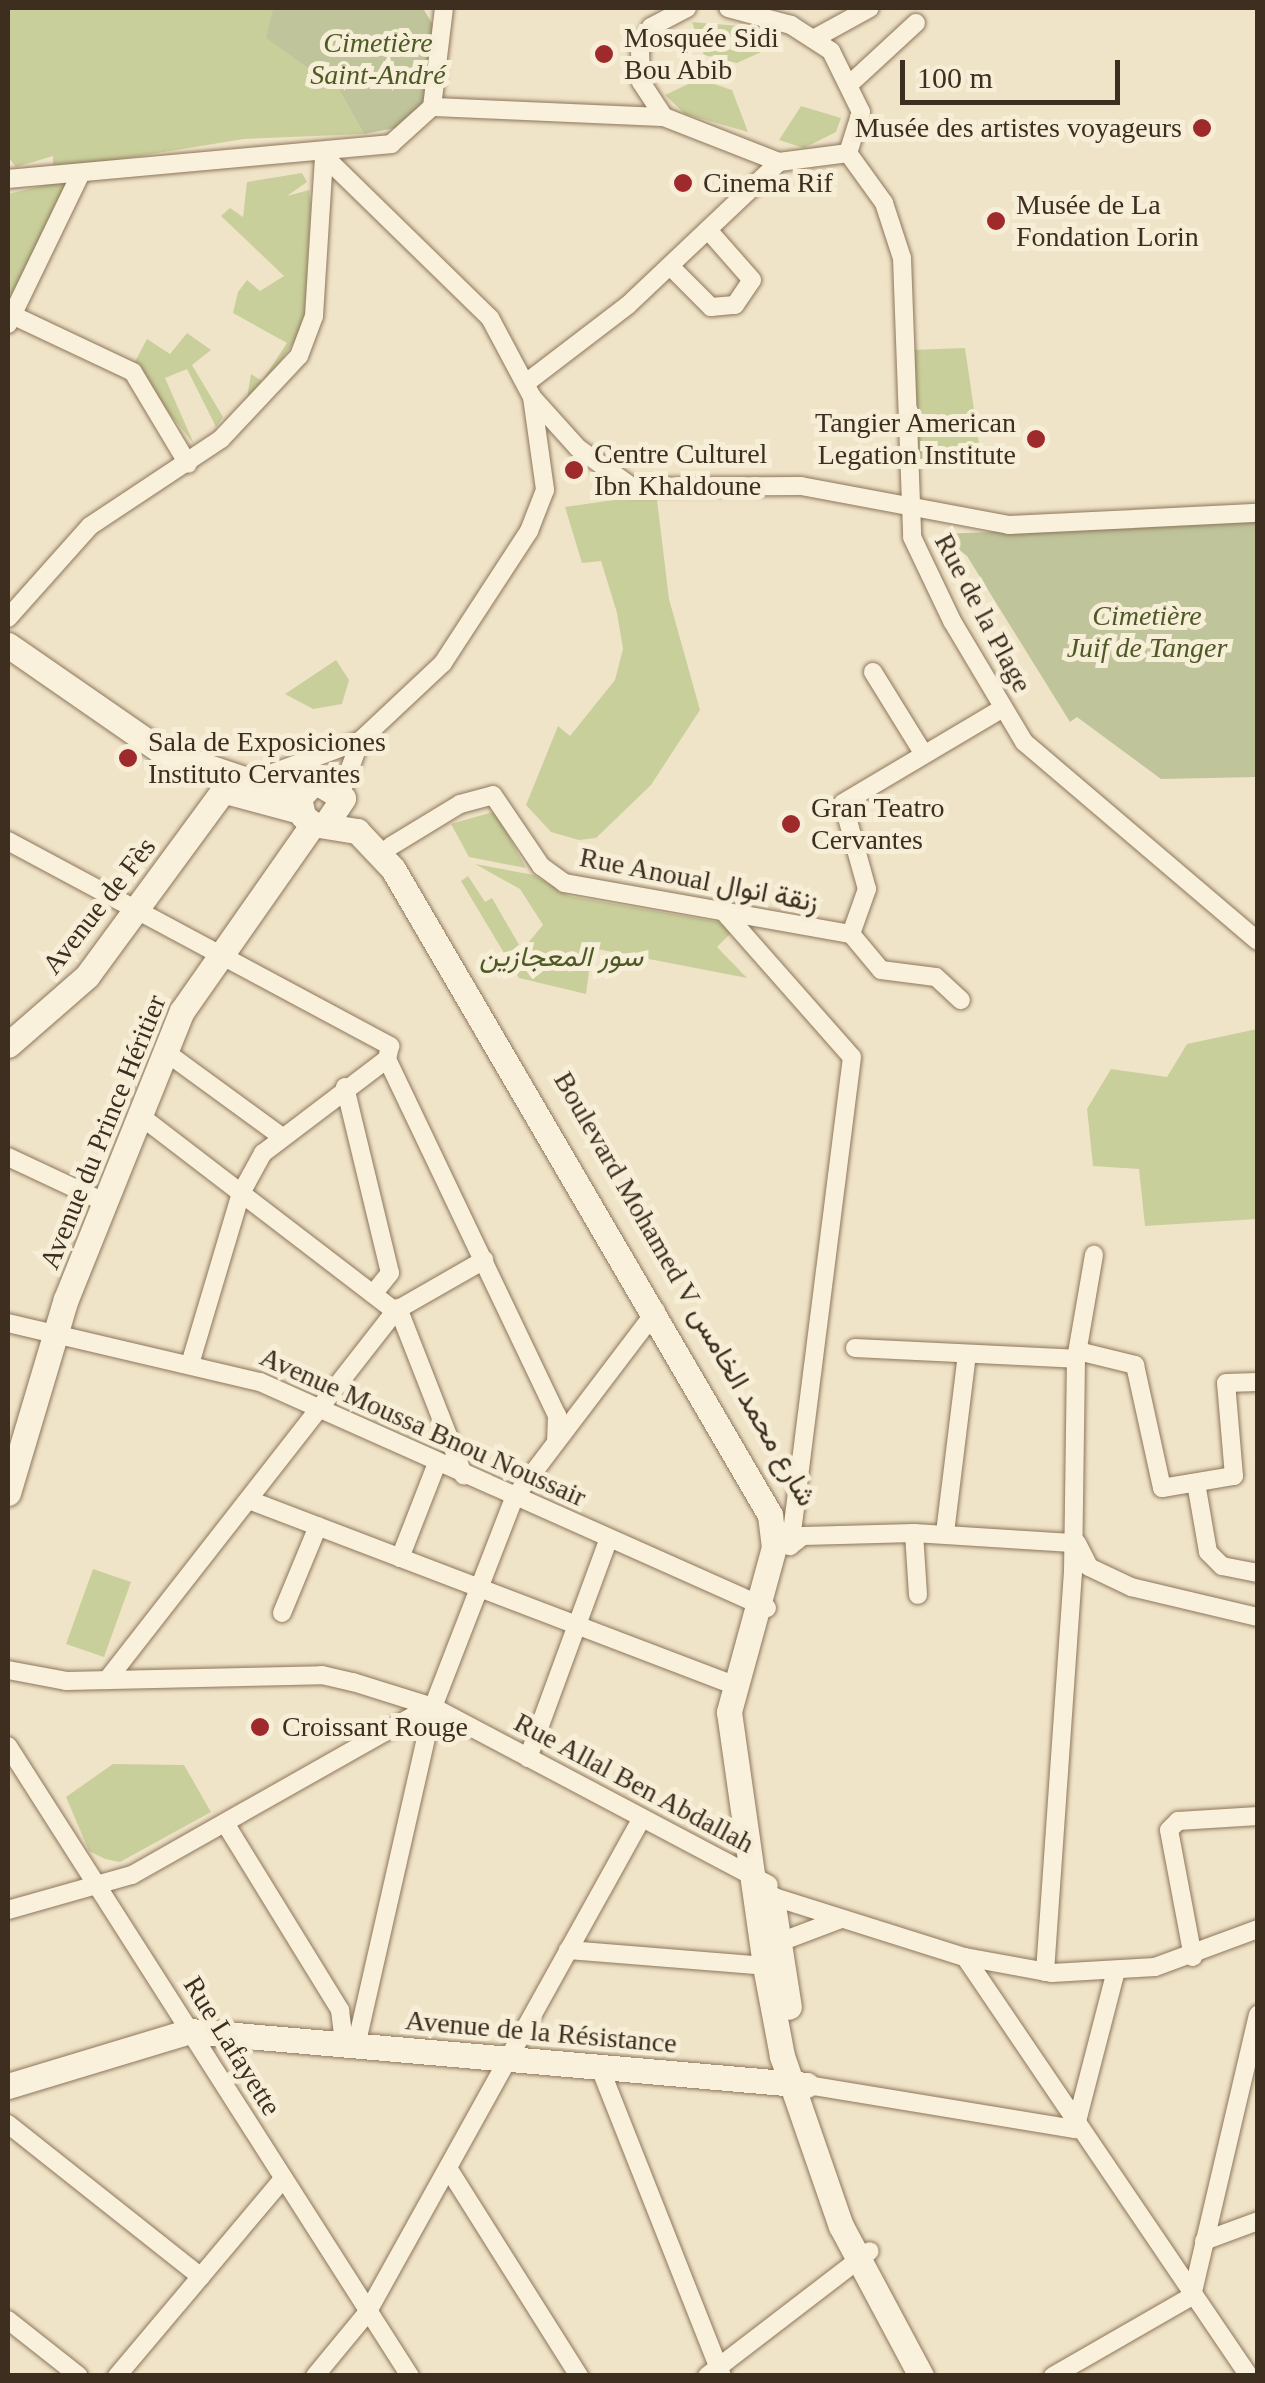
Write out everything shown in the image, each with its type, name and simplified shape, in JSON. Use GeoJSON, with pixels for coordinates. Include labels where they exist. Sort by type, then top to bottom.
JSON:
{"type":"FeatureCollection","features":[{"type":"Feature","properties":{"kind":"main road"},"geometry":{"type":"LineString","coordinates":[[8,646],[142,740],[310,806],[357,830],[384,855],[656,1312],[770,1515],[763,1599]]}},
{"type":"Feature","properties":{"kind":"main road"},"geometry":{"type":"LineString","coordinates":[[8,660],[162,766],[223,791],[310,806],[342,798],[386,839]]}},
{"type":"Feature","properties":{"kind":"main road"},"geometry":{"type":"LineString","coordinates":[[223,791],[247,780]]}},
{"type":"Feature","properties":{"kind":"main road","name":"Avenue de Fès"},"geometry":{"type":"LineString","coordinates":[[8,1045],[62,1002],[138,910],[223,791]]}},
{"type":"Feature","properties":{"kind":"main road","name":"Avenue du Prince Héritier"},"geometry":{"type":"LineString","coordinates":[[8,1492],[56,1333],[167,1053],[220,950],[310,806],[342,798]]}},
{"type":"Feature","properties":{"kind":"main road","name":"Boulevard Mohamed V شارع محمد الخامس"},"geometry":{"type":"LineString","coordinates":[[386,839],[777,1500],[790,1546],[763,1599],[730,1684],[765,1886],[780,1942],[801,2084]]}},
{"type":"Feature","properties":{"kind":"main road","name":"Boulevard Mohamed V شارع محمد الخامس"},"geometry":{"type":"LineString","coordinates":[[763,1599],[744,1704],[765,1886],[765,1966],[801,2084],[864,2255],[921,2376]]}},
{"type":"Feature","properties":{"kind":"main road","name":"Avenue de la Résistance"},"geometry":{"type":"LineString","coordinates":[[8,2086],[190,2030],[801,2084]]}},
{"type":"Feature","properties":{"kind":"main road","name":"Boulevard Mohamed V شارع محمد الخامس"},"geometry":{"type":"LineString","coordinates":[[864,2255],[938,2376]]}},
{"type":"Feature","properties":{"kind":"street"},"geometry":{"type":"LineString","coordinates":[[8,179],[79,177],[324,156],[390,144],[432,107],[444,8]]}},
{"type":"Feature","properties":{"kind":"street"},"geometry":{"type":"LineString","coordinates":[[664,117],[640,82],[640,51],[652,27],[684,8]]}},
{"type":"Feature","properties":{"kind":"street"},"geometry":{"type":"LineString","coordinates":[[432,107],[664,117],[779,162],[848,153],[861,112],[852,82],[817,37],[728,8]]}},
{"type":"Feature","properties":{"kind":"street"},"geometry":{"type":"LineString","coordinates":[[817,37],[870,8]]}},
{"type":"Feature","properties":{"kind":"street"},"geometry":{"type":"LineString","coordinates":[[852,82],[916,23]]}},
{"type":"Feature","properties":{"kind":"street","name":"Rue de la Plage"},"geometry":{"type":"LineString","coordinates":[[848,153],[884,203],[902,258],[913,504],[922,562],[1001,709],[1052,769],[1258,941]]}},
{"type":"Feature","properties":{"kind":"street"},"geometry":{"type":"LineString","coordinates":[[324,156],[476,301],[529,390],[578,448],[632,487],[781,485],[913,504],[1009,525],[1258,513]]}},
{"type":"Feature","properties":{"kind":"street"},"geometry":{"type":"LineString","coordinates":[[8,618],[90,526],[226,435],[305,345],[324,156]]}},
{"type":"Feature","properties":{"kind":"street"},"geometry":{"type":"LineString","coordinates":[[529,390],[670,266],[779,162]]}},
{"type":"Feature","properties":{"kind":"street"},"geometry":{"type":"LineString","coordinates":[[79,177],[9,317],[133,372],[188,464]]}},
{"type":"Feature","properties":{"kind":"street"},"geometry":{"type":"LineString","coordinates":[[670,266],[712,307],[735,305],[752,280],[708,230]]}},
{"type":"Feature","properties":{"kind":"street"},"geometry":{"type":"LineString","coordinates":[[310,806],[360,741],[443,664],[538,514],[545,490],[529,390]]}},
{"type":"Feature","properties":{"kind":"street"},"geometry":{"type":"LineString","coordinates":[[873,672],[923,753]]}},
{"type":"Feature","properties":{"kind":"street","name":"Rue Anoual زنقة انوال"},"geometry":{"type":"LineString","coordinates":[[386,839],[460,804],[494,795],[555,879],[851,934],[867,888],[841,810],[923,753],[1001,709]]}},
{"type":"Feature","properties":{"kind":"street"},"geometry":{"type":"LineString","coordinates":[[247,780],[360,741]]}},
{"type":"Feature","properties":{"kind":"street"},"geometry":{"type":"LineString","coordinates":[[342,798],[360,741]]}},
{"type":"Feature","properties":{"kind":"street"},"geometry":{"type":"LineString","coordinates":[[8,841],[220,950],[375,1034],[390,1046],[384,1061],[278,1134],[241,1193],[190,1364]]}},
{"type":"Feature","properties":{"kind":"street"},"geometry":{"type":"LineString","coordinates":[[724,912],[839,1034],[852,1065],[790,1546]]}},
{"type":"Feature","properties":{"kind":"street"},"geometry":{"type":"LineString","coordinates":[[851,934],[881,970],[936,977],[962,1000]]}},
{"type":"Feature","properties":{"kind":"street"},"geometry":{"type":"LineString","coordinates":[[167,1053],[278,1134]]}},
{"type":"Feature","properties":{"kind":"street"},"geometry":{"type":"LineString","coordinates":[[384,1061],[557,1416],[556,1442]]}},
{"type":"Feature","properties":{"kind":"street"},"geometry":{"type":"LineString","coordinates":[[346,1087],[390,1273],[373,1294]]}},
{"type":"Feature","properties":{"kind":"street"},"geometry":{"type":"LineString","coordinates":[[142,1117],[397,1310],[464,1476]]}},
{"type":"Feature","properties":{"kind":"street"},"geometry":{"type":"LineString","coordinates":[[8,1157],[106,1203]]}},
{"type":"Feature","properties":{"kind":"street"},"geometry":{"type":"LineString","coordinates":[[1045,1972],[1072,1543],[1077,1355],[1094,1254]]}},
{"type":"Feature","properties":{"kind":"street"},"geometry":{"type":"LineString","coordinates":[[107,1680],[397,1310],[484,1260]]}},
{"type":"Feature","properties":{"kind":"street"},"geometry":{"type":"LineString","coordinates":[[350,2045],[429,1708],[514,1498],[656,1312]]}},
{"type":"Feature","properties":{"kind":"street","name":"Avenue Moussa Bnou Noussair"},"geometry":{"type":"LineString","coordinates":[[8,1323],[190,1364],[320,1410],[608,1540],[763,1599]]}},
{"type":"Feature","properties":{"kind":"street"},"geometry":{"type":"LineString","coordinates":[[855,1348],[967,1355],[1077,1355],[1135,1364],[1157,1484],[1196,1483],[1236,1473],[1226,1383],[1258,1382]]}},
{"type":"Feature","properties":{"kind":"street"},"geometry":{"type":"LineString","coordinates":[[945,1533],[967,1355]]}},
{"type":"Feature","properties":{"kind":"street"},"geometry":{"type":"LineString","coordinates":[[400,1558],[437,1464]]}},
{"type":"Feature","properties":{"kind":"street"},"geometry":{"type":"LineString","coordinates":[[1196,1483],[1208,1552],[1222,1566],[1258,1573]]}},
{"type":"Feature","properties":{"kind":"street"},"geometry":{"type":"LineString","coordinates":[[248,1500],[730,1684]]}},
{"type":"Feature","properties":{"kind":"street"},"geometry":{"type":"LineString","coordinates":[[1071,1524],[1082,1559],[1100,1573],[1258,1616]]}},
{"type":"Feature","properties":{"kind":"street"},"geometry":{"type":"LineString","coordinates":[[282,1613],[318,1526]]}},
{"type":"Feature","properties":{"kind":"street"},"geometry":{"type":"LineString","coordinates":[[790,1546],[803,1536],[914,1532],[1072,1543]]}},
{"type":"Feature","properties":{"kind":"street"},"geometry":{"type":"LineString","coordinates":[[914,1532],[918,1595]]}},
{"type":"Feature","properties":{"kind":"street"},"geometry":{"type":"LineString","coordinates":[[528,1758],[608,1540]]}},
{"type":"Feature","properties":{"kind":"street","name":"Rue Allal Ben Abdallah"},"geometry":{"type":"LineString","coordinates":[[8,1670],[107,1680],[322,1675],[429,1708],[765,1886],[841,1919],[965,1957],[1045,1972],[1115,1974],[1193,1957],[1258,1929]]}},
{"type":"Feature","properties":{"kind":"street"},"geometry":{"type":"LineString","coordinates":[[8,1910],[97,1886],[225,1823],[429,1708]]}},
{"type":"Feature","properties":{"kind":"street","name":"Rue Lafayette"},"geometry":{"type":"LineString","coordinates":[[8,1746],[410,2376]]}},
{"type":"Feature","properties":{"kind":"street"},"geometry":{"type":"LineString","coordinates":[[1193,1957],[1170,1830],[1178,1821],[1258,1816]]}},
{"type":"Feature","properties":{"kind":"street"},"geometry":{"type":"LineString","coordinates":[[315,2376],[367,2313],[642,1818]]}},
{"type":"Feature","properties":{"kind":"street"},"geometry":{"type":"LineString","coordinates":[[225,1823],[340,2010],[350,2045]]}},
{"type":"Feature","properties":{"kind":"street"},"geometry":{"type":"LineString","coordinates":[[780,1942],[841,1919]]}},
{"type":"Feature","properties":{"kind":"street"},"geometry":{"type":"LineString","coordinates":[[568,1950],[765,1966]]}},
{"type":"Feature","properties":{"kind":"street"},"geometry":{"type":"LineString","coordinates":[[965,1957],[1075,2129],[1250,2376]]}},
{"type":"Feature","properties":{"kind":"street"},"geometry":{"type":"LineString","coordinates":[[1075,2129],[1115,1974]]}},
{"type":"Feature","properties":{"kind":"street"},"geometry":{"type":"LineString","coordinates":[[1053,2376],[1192,2296],[1258,2015]]}},
{"type":"Feature","properties":{"kind":"street"},"geometry":{"type":"LineString","coordinates":[[600,2068],[715,2373],[864,2255]]}},
{"type":"Feature","properties":{"kind":"street","name":"Avenue de la Résistance"},"geometry":{"type":"LineString","coordinates":[[801,2084],[1075,2129]]}},
{"type":"Feature","properties":{"kind":"street"},"geometry":{"type":"LineString","coordinates":[[8,2124],[202,2277]]}},
{"type":"Feature","properties":{"kind":"street"},"geometry":{"type":"LineString","coordinates":[[448,2168],[579,2376]]}},
{"type":"Feature","properties":{"kind":"street"},"geometry":{"type":"LineString","coordinates":[[117,2376],[283,2179]]}},
{"type":"Feature","properties":{"kind":"street"},"geometry":{"type":"LineString","coordinates":[[1204,2241],[1258,2221]]}},
{"type":"Feature","properties":{"kind":"street"},"geometry":{"type":"LineString","coordinates":[[8,2320],[79,2376]]}},
{"type":"Feature","properties":{"kind":"green space"},"geometry":{"type":"Polygon","coordinates":[[[8,8],[273,8],[267,38],[339,90],[364,134],[244,139],[53,170],[53,156],[16,167],[8,157],[8,8]]]}},
{"type":"Feature","properties":{"kind":"green space","name":"Cimetière Saint-André"},"geometry":{"type":"Polygon","coordinates":[[[273,8],[423,8],[434,27],[427,100],[395,128],[364,134],[339,90],[266,38],[273,8]]]}},
{"type":"Feature","properties":{"kind":"green space"},"geometry":{"type":"Polygon","coordinates":[[[692,22],[740,26],[772,37],[770,48],[737,63],[704,55],[692,22]]]}},
{"type":"Feature","properties":{"kind":"green space"},"geometry":{"type":"Polygon","coordinates":[[[699,79],[732,90],[748,132],[685,114],[665,95],[699,79]]]}},
{"type":"Feature","properties":{"kind":"green space"},"geometry":{"type":"Polygon","coordinates":[[[801,106],[841,118],[836,132],[804,148],[779,140],[801,106]]]}},
{"type":"Feature","properties":{"kind":"green space"},"geometry":{"type":"Polygon","coordinates":[[[302,173],[307,182],[287,196],[309,190],[304,328],[279,363],[247,398],[251,374],[262,381],[287,343],[233,313],[238,292],[247,280],[260,291],[284,276],[221,216],[230,208],[243,217],[247,182],[302,173]]]}},
{"type":"Feature","properties":{"kind":"green space"},"geometry":{"type":"Polygon","coordinates":[[[79,177],[9,303],[8,303],[8,194],[79,177]]]}},
{"type":"Feature","properties":{"kind":"green space"},"geometry":{"type":"Polygon","coordinates":[[[187,333],[211,350],[192,365],[223,417],[216,427],[187,369],[165,378],[194,444],[132,367],[147,339],[170,354],[187,333]]]}},
{"type":"Feature","properties":{"kind":"green space"},"geometry":{"type":"Polygon","coordinates":[[[965,348],[982,464],[916,468],[911,350],[965,348]]]}},
{"type":"Feature","properties":{"kind":"green space"},"geometry":{"type":"Polygon","coordinates":[[[614,500],[657,500],[669,599],[700,710],[651,785],[596,838],[579,840],[551,832],[526,805],[558,726],[570,736],[615,680],[623,649],[617,613],[601,561],[582,563],[565,507],[614,500]]]}},
{"type":"Feature","properties":{"kind":"green space","name":"Cimetière Juif de Tanger"},"geometry":{"type":"Polygon","coordinates":[[[1257,522],[1257,777],[1161,779],[1077,717],[1070,722],[967,556],[940,534],[1257,522]]]}},
{"type":"Feature","properties":{"kind":"green space"},"geometry":{"type":"Polygon","coordinates":[[[336,660],[349,680],[342,704],[313,709],[285,694],[336,660]]]}},
{"type":"Feature","properties":{"kind":"green space"},"geometry":{"type":"Polygon","coordinates":[[[493,812],[526,868],[469,857],[451,824],[493,812]]]}},
{"type":"Feature","properties":{"kind":"green space","name":"سور المعجازين"},"geometry":{"type":"Polygon","coordinates":[[[475,864],[534,875],[569,896],[718,922],[732,932],[717,947],[747,978],[592,948],[586,994],[519,978],[461,881],[468,876],[485,902],[492,898],[522,950],[543,925],[520,889],[475,864]]]}},
{"type":"Feature","properties":{"kind":"green space"},"geometry":{"type":"Polygon","coordinates":[[[1257,1029],[1257,1219],[1145,1226],[1139,1169],[1093,1166],[1087,1109],[1111,1069],[1167,1077],[1187,1044],[1257,1029]]]}},
{"type":"Feature","properties":{"kind":"green space"},"geometry":{"type":"Polygon","coordinates":[[[93,1569],[131,1582],[104,1657],[66,1644],[93,1569]]]}},
{"type":"Feature","properties":{"kind":"green space"},"geometry":{"type":"Polygon","coordinates":[[[113,1764],[184,1765],[211,1812],[120,1862],[105,1859],[89,1851],[66,1797],[113,1764]]]}},
{"type":"Feature","properties":{"kind":"place","name":"Mosquée Sidi Bou Abib"},"geometry":{"type":"Point","coordinates":[604,54]}},
{"type":"Feature","properties":{"kind":"place","name":"Musée des artistes voyageurs"},"geometry":{"type":"Point","coordinates":[1202,128]}},
{"type":"Feature","properties":{"kind":"place","name":"Cinema Rif"},"geometry":{"type":"Point","coordinates":[683,183]}},
{"type":"Feature","properties":{"kind":"place","name":"Musée de La Fondation Lorin"},"geometry":{"type":"Point","coordinates":[996,221]}},
{"type":"Feature","properties":{"kind":"place","name":"Tangier American Legation Institute"},"geometry":{"type":"Point","coordinates":[1036,439]}},
{"type":"Feature","properties":{"kind":"place","name":"Centre Culturel Ibn Khaldoune"},"geometry":{"type":"Point","coordinates":[574,470]}},
{"type":"Feature","properties":{"kind":"place","name":"Sala de Exposiciones Instituto Cervantes"},"geometry":{"type":"Point","coordinates":[128,758]}},
{"type":"Feature","properties":{"kind":"place","name":"Gran Teatro Cervantes"},"geometry":{"type":"Point","coordinates":[791,824]}},
{"type":"Feature","properties":{"kind":"place","name":"Croissant Rouge"},"geometry":{"type":"Point","coordinates":[260,1727]}}]}
